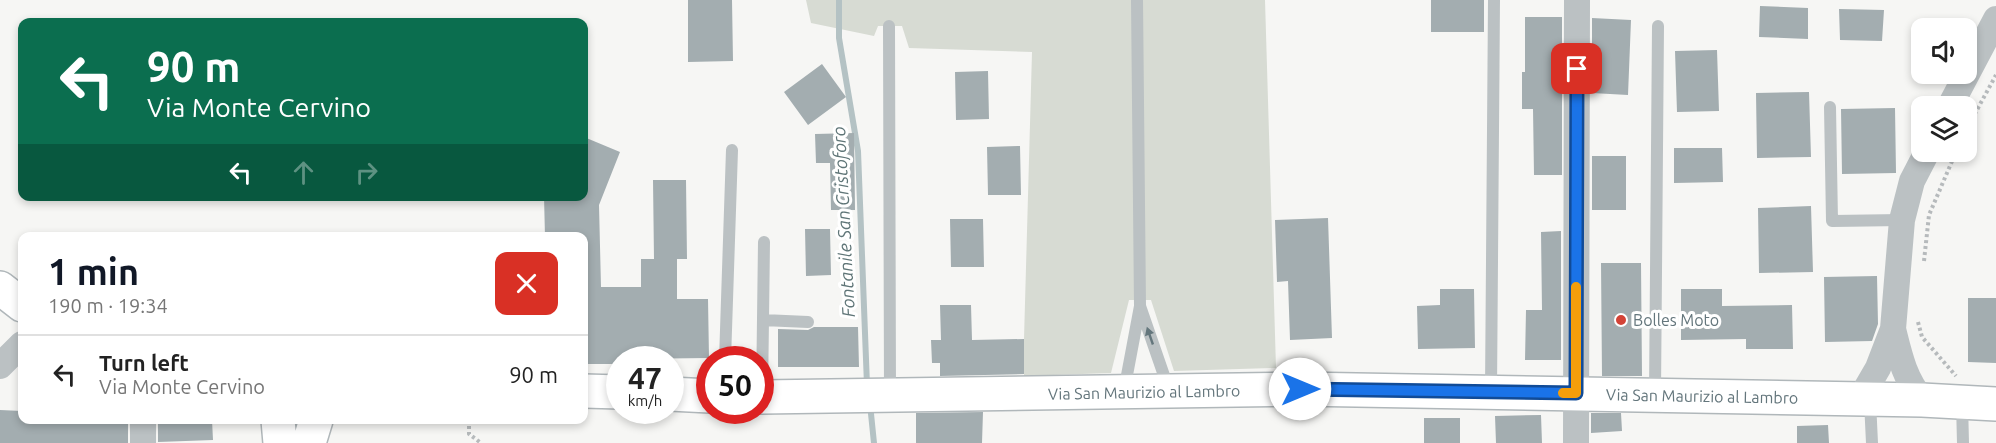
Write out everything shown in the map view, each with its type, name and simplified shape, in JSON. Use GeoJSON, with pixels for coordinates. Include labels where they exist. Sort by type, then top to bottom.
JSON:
{"type":"FeatureCollection","features":[{"type":"Feature","properties":{"kind":"main road","name":"Via San Maurizio al Lambro"},"geometry":{"type":"LineString","coordinates":[[774,398],[1300,389],[1922,400],[1978,403]]}},
{"type":"Feature","properties":{"kind":"main road"},"geometry":{"type":"LineString","coordinates":[[588,391],[606,392]]}},
{"type":"Feature","properties":{"kind":"main road"},"geometry":{"type":"LineString","coordinates":[[278,424],[280,443]]}},
{"type":"Feature","properties":{"kind":"main road"},"geometry":{"type":"LineString","coordinates":[[309,443],[315,424]]}},
{"type":"Feature","properties":{"kind":"street"},"geometry":{"type":"LineString","coordinates":[[1576,443],[1577,0]]}},
{"type":"Feature","properties":{"kind":"street"},"geometry":{"type":"LineString","coordinates":[[1955,96],[1996,19]]}},
{"type":"Feature","properties":{"kind":"street"},"geometry":{"type":"LineString","coordinates":[[1865,399],[1893,329],[1902,220],[1912,181],[1922,162]]}},
{"type":"Feature","properties":{"kind":"street"},"geometry":{"type":"LineString","coordinates":[[1893,329],[1902,368],[1909,383],[1922,400]]}},
{"type":"Feature","properties":{"kind":"street"},"geometry":{"type":"LineString","coordinates":[[0,366],[18,348]]}},
{"type":"Feature","properties":{"kind":"street"},"geometry":{"type":"LineString","coordinates":[[143,424],[143,443]]}},
{"type":"Feature","properties":{"kind":"lane"},"geometry":{"type":"LineString","coordinates":[[1124,392],[1140,306],[1137,0]]}},
{"type":"Feature","properties":{"kind":"lane"},"geometry":{"type":"LineString","coordinates":[[1491,392],[1494,0]]}},
{"type":"Feature","properties":{"kind":"lane"},"geometry":{"type":"LineString","coordinates":[[875,396],[889,26]]}},
{"type":"Feature","properties":{"kind":"lane"},"geometry":{"type":"LineString","coordinates":[[1655,395],[1659,26]]}},
{"type":"Feature","properties":{"kind":"lane"},"geometry":{"type":"LineString","coordinates":[[1830,106],[1832,221],[1902,220]]}},
{"type":"Feature","properties":{"kind":"lane"},"geometry":{"type":"LineString","coordinates":[[725,346],[732,150]]}},
{"type":"Feature","properties":{"kind":"lane"},"geometry":{"type":"LineString","coordinates":[[762,346],[764,242]]}},
{"type":"Feature","properties":{"kind":"lane"},"geometry":{"type":"LineString","coordinates":[[1140,306],[1169,391]]}},
{"type":"Feature","properties":{"kind":"lane"},"geometry":{"type":"LineString","coordinates":[[763,320],[808,322]]}},
{"type":"Feature","properties":{"kind":"lane"},"geometry":{"type":"LineString","coordinates":[[1865,399],[1872,443]]}},
{"type":"Feature","properties":{"kind":"lane"},"geometry":{"type":"LineString","coordinates":[[1963,443],[1978,403]]}},
{"type":"Feature","properties":{"kind":"path"},"geometry":{"type":"LineString","coordinates":[[1977,110],[1996,75]]}},
{"type":"Feature","properties":{"kind":"path"},"geometry":{"type":"LineString","coordinates":[[1924,261],[1929,215],[1952,162]]}},
{"type":"Feature","properties":{"kind":"path"},"geometry":{"type":"LineString","coordinates":[[1917,319],[1922,337],[1978,403]]}},
{"type":"Feature","properties":{"kind":"path"},"geometry":{"type":"LineString","coordinates":[[469,424],[469,434],[481,443]]}},
{"type":"Feature","properties":{"kind":"shaded area"},"geometry":{"type":"Polygon","coordinates":[[[806,0],[1265,0],[1276,368],[1174,371],[1151,300],[1129,300],[1111,373],[1024,376],[1032,52],[909,48],[902,26],[878,26],[874,36],[811,23],[806,0]]]}},
{"type":"Feature","properties":{"kind":"building"},"geometry":{"type":"Polygon","coordinates":[[[688,0],[732,0],[733,61],[688,62],[688,0]]]}},
{"type":"Feature","properties":{"kind":"building"},"geometry":{"type":"Polygon","coordinates":[[[1431,0],[1484,0],[1484,32],[1431,32],[1431,0]]]}},
{"type":"Feature","properties":{"kind":"building"},"geometry":{"type":"Polygon","coordinates":[[[1760,6],[1808,8],[1808,39],[1759,37],[1760,6]]]}},
{"type":"Feature","properties":{"kind":"building"},"geometry":{"type":"Polygon","coordinates":[[[1839,9],[1884,10],[1882,41],[1840,40],[1839,9]]]}},
{"type":"Feature","properties":{"kind":"building"},"geometry":{"type":"Polygon","coordinates":[[[1525,17],[1562,17],[1562,175],[1534,175],[1533,109],[1522,109],[1525,17]]]}},
{"type":"Feature","properties":{"kind":"building"},"geometry":{"type":"Polygon","coordinates":[[[1592,18],[1631,20],[1628,95],[1592,93],[1592,18]]]}},
{"type":"Feature","properties":{"kind":"building"},"geometry":{"type":"Polygon","coordinates":[[[1717,50],[1719,111],[1677,112],[1675,51],[1717,50]]]}},
{"type":"Feature","properties":{"kind":"building"},"geometry":{"type":"Polygon","coordinates":[[[822,64],[846,97],[808,125],[784,92],[822,64]]]}},
{"type":"Feature","properties":{"kind":"building"},"geometry":{"type":"Polygon","coordinates":[[[988,71],[989,119],[956,120],[955,72],[988,71]]]}},
{"type":"Feature","properties":{"kind":"building"},"geometry":{"type":"Polygon","coordinates":[[[1809,92],[1811,157],[1757,158],[1756,93],[1809,92]]]}},
{"type":"Feature","properties":{"kind":"building"},"geometry":{"type":"Polygon","coordinates":[[[1895,108],[1896,173],[1842,174],[1841,109],[1895,108]]]}},
{"type":"Feature","properties":{"kind":"building"},"geometry":{"type":"Polygon","coordinates":[[[854,133],[855,210],[831,210],[830,163],[816,163],[815,134],[854,133]]]}},
{"type":"Feature","properties":{"kind":"building"},"geometry":{"type":"Polygon","coordinates":[[[588,139],[620,152],[599,205],[601,287],[641,287],[641,259],[654,259],[653,180],[686,180],[687,259],[677,259],[677,299],[708,299],[709,346],[696,346],[696,358],[684,358],[684,346],[606,346],[606,364],[588,364],[588,232],[545,232],[544,201],[588,201],[588,139]]]}},
{"type":"Feature","properties":{"kind":"building"},"geometry":{"type":"Polygon","coordinates":[[[1020,146],[1021,195],[988,195],[987,147],[1020,146]]]}},
{"type":"Feature","properties":{"kind":"building"},"geometry":{"type":"Polygon","coordinates":[[[1674,148],[1722,148],[1723,182],[1674,183],[1674,148]]]}},
{"type":"Feature","properties":{"kind":"building"},"geometry":{"type":"Polygon","coordinates":[[[1592,156],[1626,156],[1626,210],[1592,210],[1592,156]]]}},
{"type":"Feature","properties":{"kind":"building"},"geometry":{"type":"Polygon","coordinates":[[[1811,206],[1813,272],[1759,273],[1758,208],[1811,206]]]}},
{"type":"Feature","properties":{"kind":"building"},"geometry":{"type":"Polygon","coordinates":[[[1328,218],[1332,338],[1290,340],[1288,281],[1277,282],[1275,220],[1328,218]]]}},
{"type":"Feature","properties":{"kind":"building"},"geometry":{"type":"Polygon","coordinates":[[[950,219],[983,219],[984,267],[951,267],[950,219]]]}},
{"type":"Feature","properties":{"kind":"building"},"geometry":{"type":"Polygon","coordinates":[[[805,229],[830,229],[831,275],[806,276],[805,229]]]}},
{"type":"Feature","properties":{"kind":"building"},"geometry":{"type":"Polygon","coordinates":[[[1561,231],[1561,360],[1525,360],[1526,310],[1542,310],[1541,232],[1561,231]]]}},
{"type":"Feature","properties":{"kind":"building","name":"Bolles Moto"},"geometry":{"type":"Polygon","coordinates":[[[1601,263],[1641,263],[1642,376],[1602,376],[1601,263]]]}},
{"type":"Feature","properties":{"kind":"building"},"geometry":{"type":"Polygon","coordinates":[[[1877,276],[1878,324],[1872,341],[1825,342],[1824,277],[1877,276]]]}},
{"type":"Feature","properties":{"kind":"building"},"geometry":{"type":"Polygon","coordinates":[[[1440,289],[1474,289],[1475,348],[1418,349],[1417,306],[1440,305],[1440,289]]]}},
{"type":"Feature","properties":{"kind":"building"},"geometry":{"type":"Polygon","coordinates":[[[1681,289],[1722,289],[1722,306],[1792,305],[1793,349],[1746,349],[1746,339],[1681,340],[1681,289]]]}},
{"type":"Feature","properties":{"kind":"building"},"geometry":{"type":"Polygon","coordinates":[[[1968,298],[1996,298],[1996,363],[1968,362],[1968,298]]]}},
{"type":"Feature","properties":{"kind":"building"},"geometry":{"type":"Polygon","coordinates":[[[940,305],[971,305],[972,340],[1024,339],[1024,374],[940,376],[940,363],[932,363],[931,340],[941,340],[940,305]]]}},
{"type":"Feature","properties":{"kind":"building"},"geometry":{"type":"Polygon","coordinates":[[[814,327],[858,327],[859,367],[778,367],[778,329],[808,330],[814,327]]]}},
{"type":"Feature","properties":{"kind":"building"},"geometry":{"type":"Polygon","coordinates":[[[0,410],[18,411],[18,424],[128,424],[128,443],[0,443],[0,410]]]}},
{"type":"Feature","properties":{"kind":"building"},"geometry":{"type":"Polygon","coordinates":[[[983,412],[982,443],[916,443],[916,413],[983,412]]]}},
{"type":"Feature","properties":{"kind":"building"},"geometry":{"type":"Polygon","coordinates":[[[1591,413],[1621,413],[1622,431],[1591,433],[1591,413]]]}},
{"type":"Feature","properties":{"kind":"building"},"geometry":{"type":"Polygon","coordinates":[[[1541,415],[1542,443],[1496,443],[1495,416],[1541,415]]]}},
{"type":"Feature","properties":{"kind":"building"},"geometry":{"type":"Polygon","coordinates":[[[1424,418],[1460,418],[1460,443],[1424,443],[1424,418]]]}},
{"type":"Feature","properties":{"kind":"building"},"geometry":{"type":"Polygon","coordinates":[[[158,424],[212,424],[213,440],[158,442],[158,424]]]}},
{"type":"Feature","properties":{"kind":"building"},"geometry":{"type":"Polygon","coordinates":[[[1828,425],[1829,443],[1797,443],[1797,426],[1828,425]]]}},
{"type":"Feature","properties":{"kind":"waterway","name":"Fontanile San Cristoforo"},"geometry":{"type":"LineString","coordinates":[[839,0],[839,38],[858,151],[867,385]]}},
{"type":"Feature","properties":{"kind":"waterway","name":"Fontanile San Cristoforo"},"geometry":{"type":"LineString","coordinates":[[870,404],[874,443]]}},
{"type":"Feature","properties":{"kind":"slow traffic"},"geometry":{"type":"LineString","coordinates":[[1563,393],[1576,393],[1576,287]]}},
{"type":"Feature","properties":{"kind":"place","name":"Bolles Moto"},"geometry":{"type":"Point","coordinates":[1621,320]}},
{"type":"Feature","properties":{"kind":"route"},"geometry":{"type":"LineString","coordinates":[[1300,389],[1576,393],[1577,69]]}}]}
